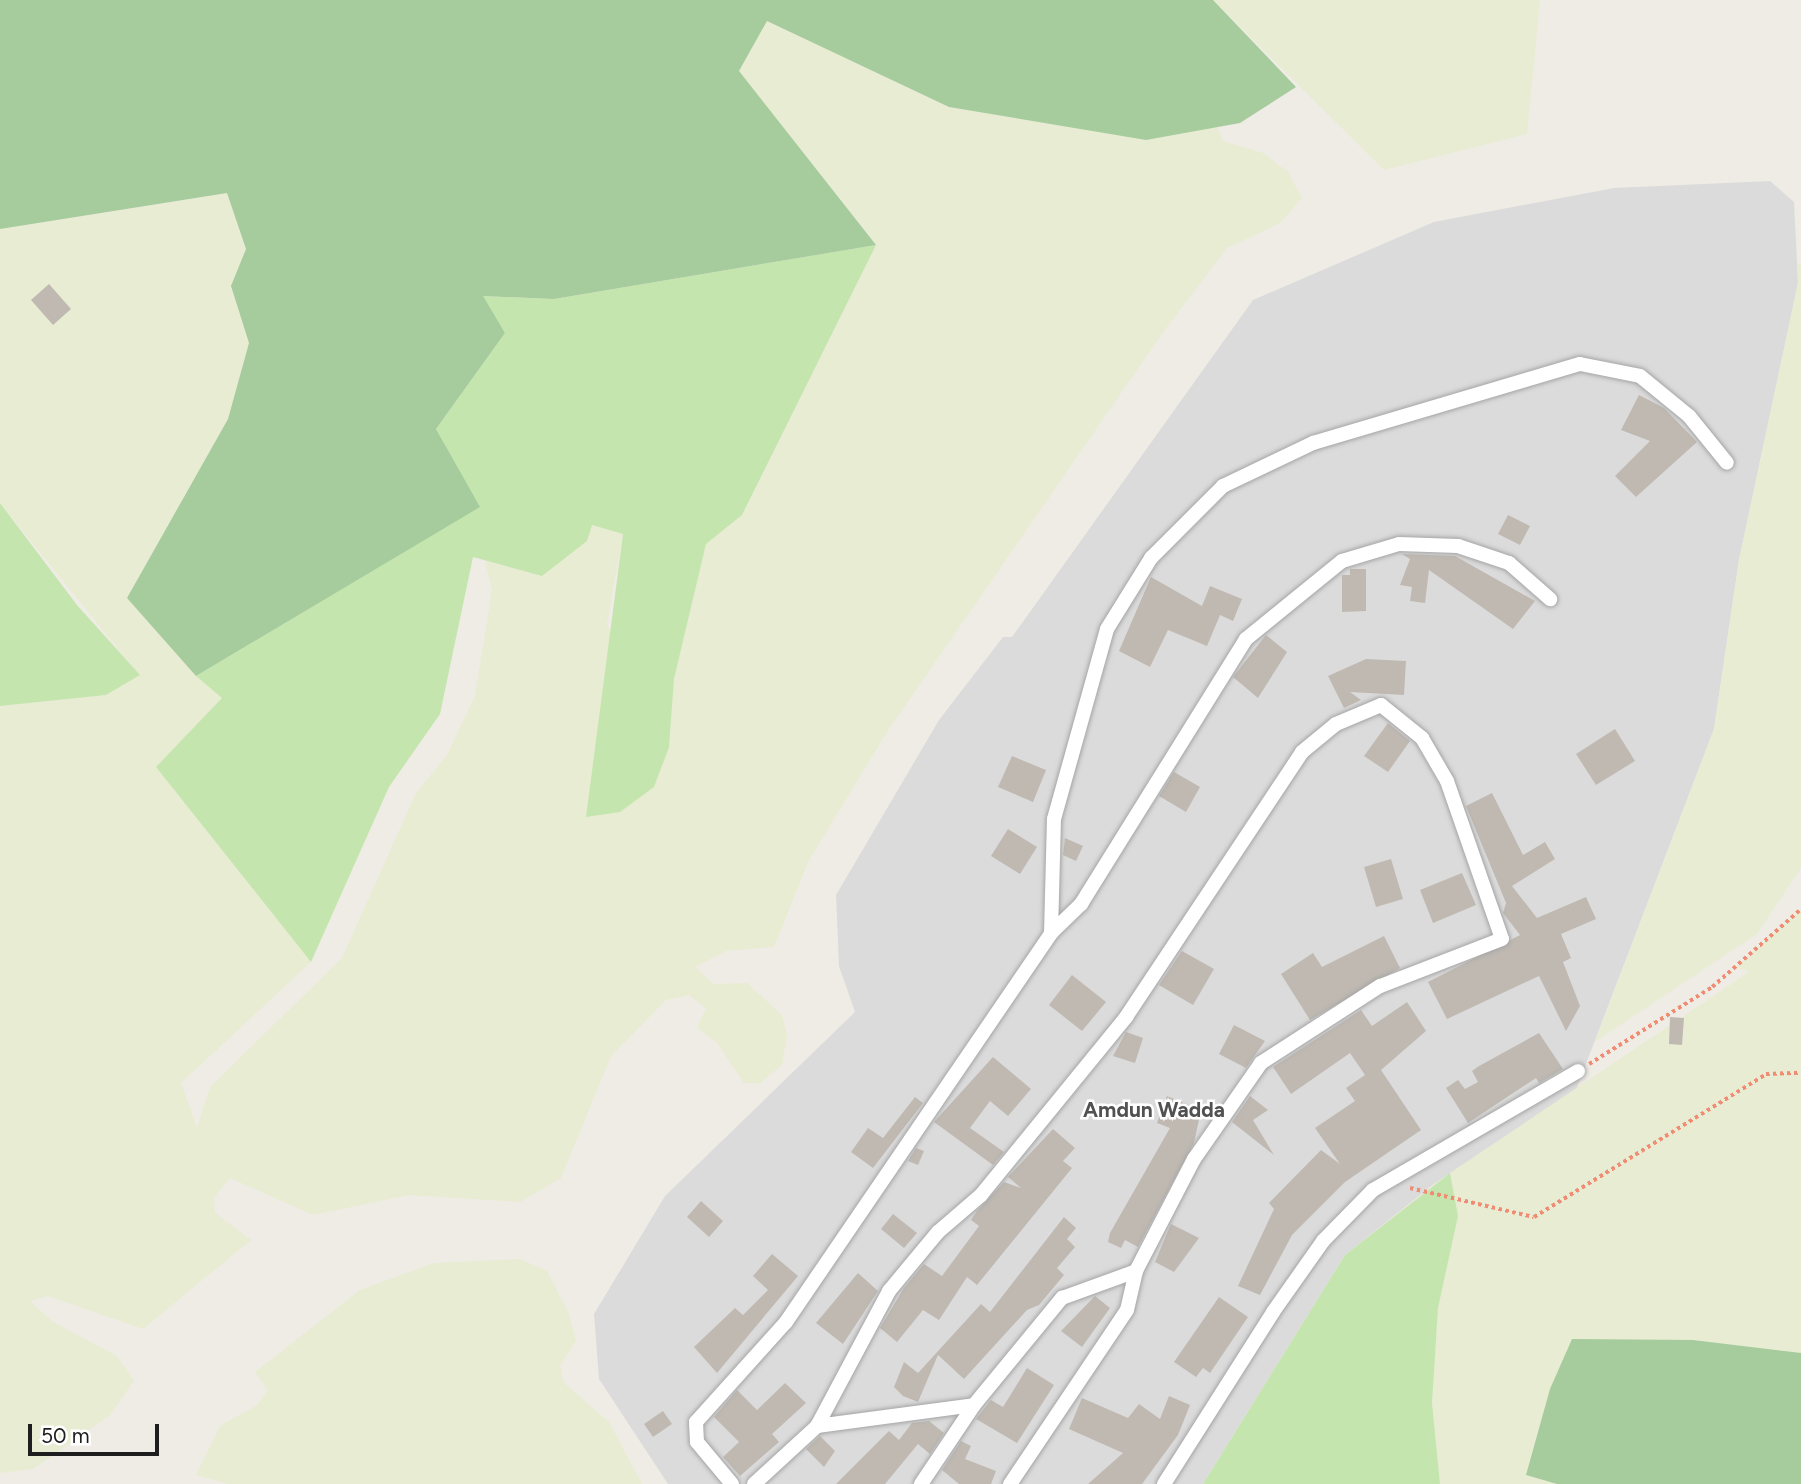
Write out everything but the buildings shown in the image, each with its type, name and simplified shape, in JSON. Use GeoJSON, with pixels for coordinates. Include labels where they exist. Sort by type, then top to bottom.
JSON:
{"type":"FeatureCollection","features":[{"type":"Feature","properties":{"kind":"street"},"geometry":{"type":"LineString","coordinates":[[1051,933],[1054,819],[1107,629],[1151,558],[1223,486],[1313,443],[1580,364],[1640,376],[1689,415],[1727,463]]}},
{"type":"Feature","properties":{"kind":"street"},"geometry":{"type":"LineString","coordinates":[[732,1484],[697,1442],[696,1422],[786,1322],[1051,933],[1081,904],[1246,639],[1342,561],[1399,544],[1458,546],[1509,563],[1550,599]]}},
{"type":"Feature","properties":{"kind":"street"},"geometry":{"type":"LineString","coordinates":[[754,1484],[817,1426],[889,1291],[938,1232],[981,1195],[1126,1017],[1302,752],[1336,724],[1381,705],[1422,738],[1447,781],[1502,939],[1380,986],[1261,1063],[1194,1159],[1136,1271],[1127,1310],[1010,1484]]}},
{"type":"Feature","properties":{"kind":"street"},"geometry":{"type":"LineString","coordinates":[[1164,1484],[1280,1302],[1323,1241],[1373,1190],[1578,1071]]}},
{"type":"Feature","properties":{"kind":"street"},"geometry":{"type":"LineString","coordinates":[[921,1484],[974,1405],[1062,1298],[1136,1271]]}},
{"type":"Feature","properties":{"kind":"street"},"geometry":{"type":"LineString","coordinates":[[817,1426],[974,1405]]}},
{"type":"Feature","properties":{"kind":"path"},"geometry":{"type":"LineString","coordinates":[[1578,1071],[1712,987],[1801,909]]}},
{"type":"Feature","properties":{"kind":"path"},"geometry":{"type":"LineString","coordinates":[[1402,1190],[1448,1193],[1534,1217],[1766,1074],[1801,1073]]}},
{"type":"Feature","properties":{"kind":"shaded area"},"geometry":{"type":"Polygon","coordinates":[[[1770,181],[1794,202],[1798,283],[1739,560],[1714,729],[1576,1090],[1434,1184],[1345,1255],[1203,1484],[668,1484],[599,1379],[594,1314],[665,1196],[855,1012],[839,966],[836,895],[939,720],[1003,637],[1012,637],[1253,300],[1434,222],[1614,188],[1770,181]]]}},
{"type":"Feature","properties":{"kind":"green space"},"geometry":{"type":"Polygon","coordinates":[[[0,0],[1213,0],[1296,87],[1240,123],[1146,140],[949,107],[767,21],[739,71],[876,245],[554,299],[483,296],[505,333],[436,429],[480,507],[196,676],[127,598],[228,419],[249,343],[231,286],[246,249],[227,193],[0,229],[0,0]]]}},
{"type":"Feature","properties":{"kind":"green space"},"geometry":{"type":"Polygon","coordinates":[[[1213,0],[1540,0],[1527,134],[1384,170],[1213,0]]]}},
{"type":"Feature","properties":{"kind":"green space"},"geometry":{"type":"Polygon","coordinates":[[[767,21],[949,107],[1146,140],[1217,127],[1223,141],[1263,153],[1288,172],[1302,198],[1280,223],[1227,248],[1166,328],[889,729],[809,860],[774,947],[726,951],[695,967],[714,984],[747,983],[782,1015],[787,1036],[782,1065],[760,1083],[744,1083],[717,1043],[697,1028],[706,1008],[689,995],[666,1000],[611,1056],[561,1178],[520,1202],[409,1195],[313,1215],[230,1178],[214,1197],[215,1213],[251,1240],[143,1329],[48,1296],[30,1301],[53,1322],[117,1356],[134,1381],[109,1416],[33,1469],[0,1473],[0,706],[106,695],[139,675],[0,503],[0,229],[227,193],[246,249],[231,286],[249,343],[228,419],[127,598],[223,698],[156,767],[311,962],[181,1083],[197,1128],[210,1087],[342,958],[416,793],[447,755],[475,696],[492,590],[485,561],[542,576],[592,525],[623,534],[607,624],[669,747],[674,679],[706,544],[742,515],[876,245],[739,71],[767,21]]]}},
{"type":"Feature","properties":{"kind":"green space"},"geometry":{"type":"Polygon","coordinates":[[[876,245],[742,515],[706,544],[674,679],[669,747],[654,787],[620,812],[586,817],[623,534],[592,525],[587,541],[542,576],[473,557],[440,714],[389,787],[311,962],[156,767],[222,698],[196,676],[479,507],[436,429],[505,333],[482,296],[554,299],[876,245]]]}},
{"type":"Feature","properties":{"kind":"green space"},"geometry":{"type":"Polygon","coordinates":[[[1797,263],[1801,264],[1801,868],[1757,934],[1595,1042],[1714,729],[1739,560],[1798,283],[1797,263]]]}},
{"type":"Feature","properties":{"kind":"green space"},"geometry":{"type":"Polygon","coordinates":[[[0,503],[77,605],[140,675],[106,695],[0,706],[0,503]]]}},
{"type":"Feature","properties":{"kind":"green space"},"geometry":{"type":"Polygon","coordinates":[[[1801,909],[1801,1353],[1693,1340],[1550,1389],[1526,1475],[1557,1484],[1440,1484],[1432,1403],[1438,1308],[1458,1216],[1450,1173],[1749,972],[1736,967],[1801,909]]]}},
{"type":"Feature","properties":{"kind":"green space"},"geometry":{"type":"Polygon","coordinates":[[[1450,1173],[1458,1216],[1438,1308],[1432,1403],[1440,1484],[1203,1484],[1345,1255],[1450,1173]]]}},
{"type":"Feature","properties":{"kind":"green space"},"geometry":{"type":"Polygon","coordinates":[[[520,1259],[547,1271],[569,1314],[576,1340],[560,1366],[563,1382],[609,1422],[642,1484],[228,1484],[196,1475],[220,1426],[257,1405],[268,1390],[255,1372],[360,1290],[434,1263],[520,1259]]]}},
{"type":"Feature","properties":{"kind":"green space"},"geometry":{"type":"Polygon","coordinates":[[[1572,1339],[1693,1340],[1801,1353],[1801,1484],[1557,1484],[1526,1475],[1550,1389],[1572,1339]]]}},
{"type":"Feature","properties":{"kind":"district","name":"Amdun Wadda"},"geometry":{"type":"Point","coordinates":[1154,1110]}}]}
